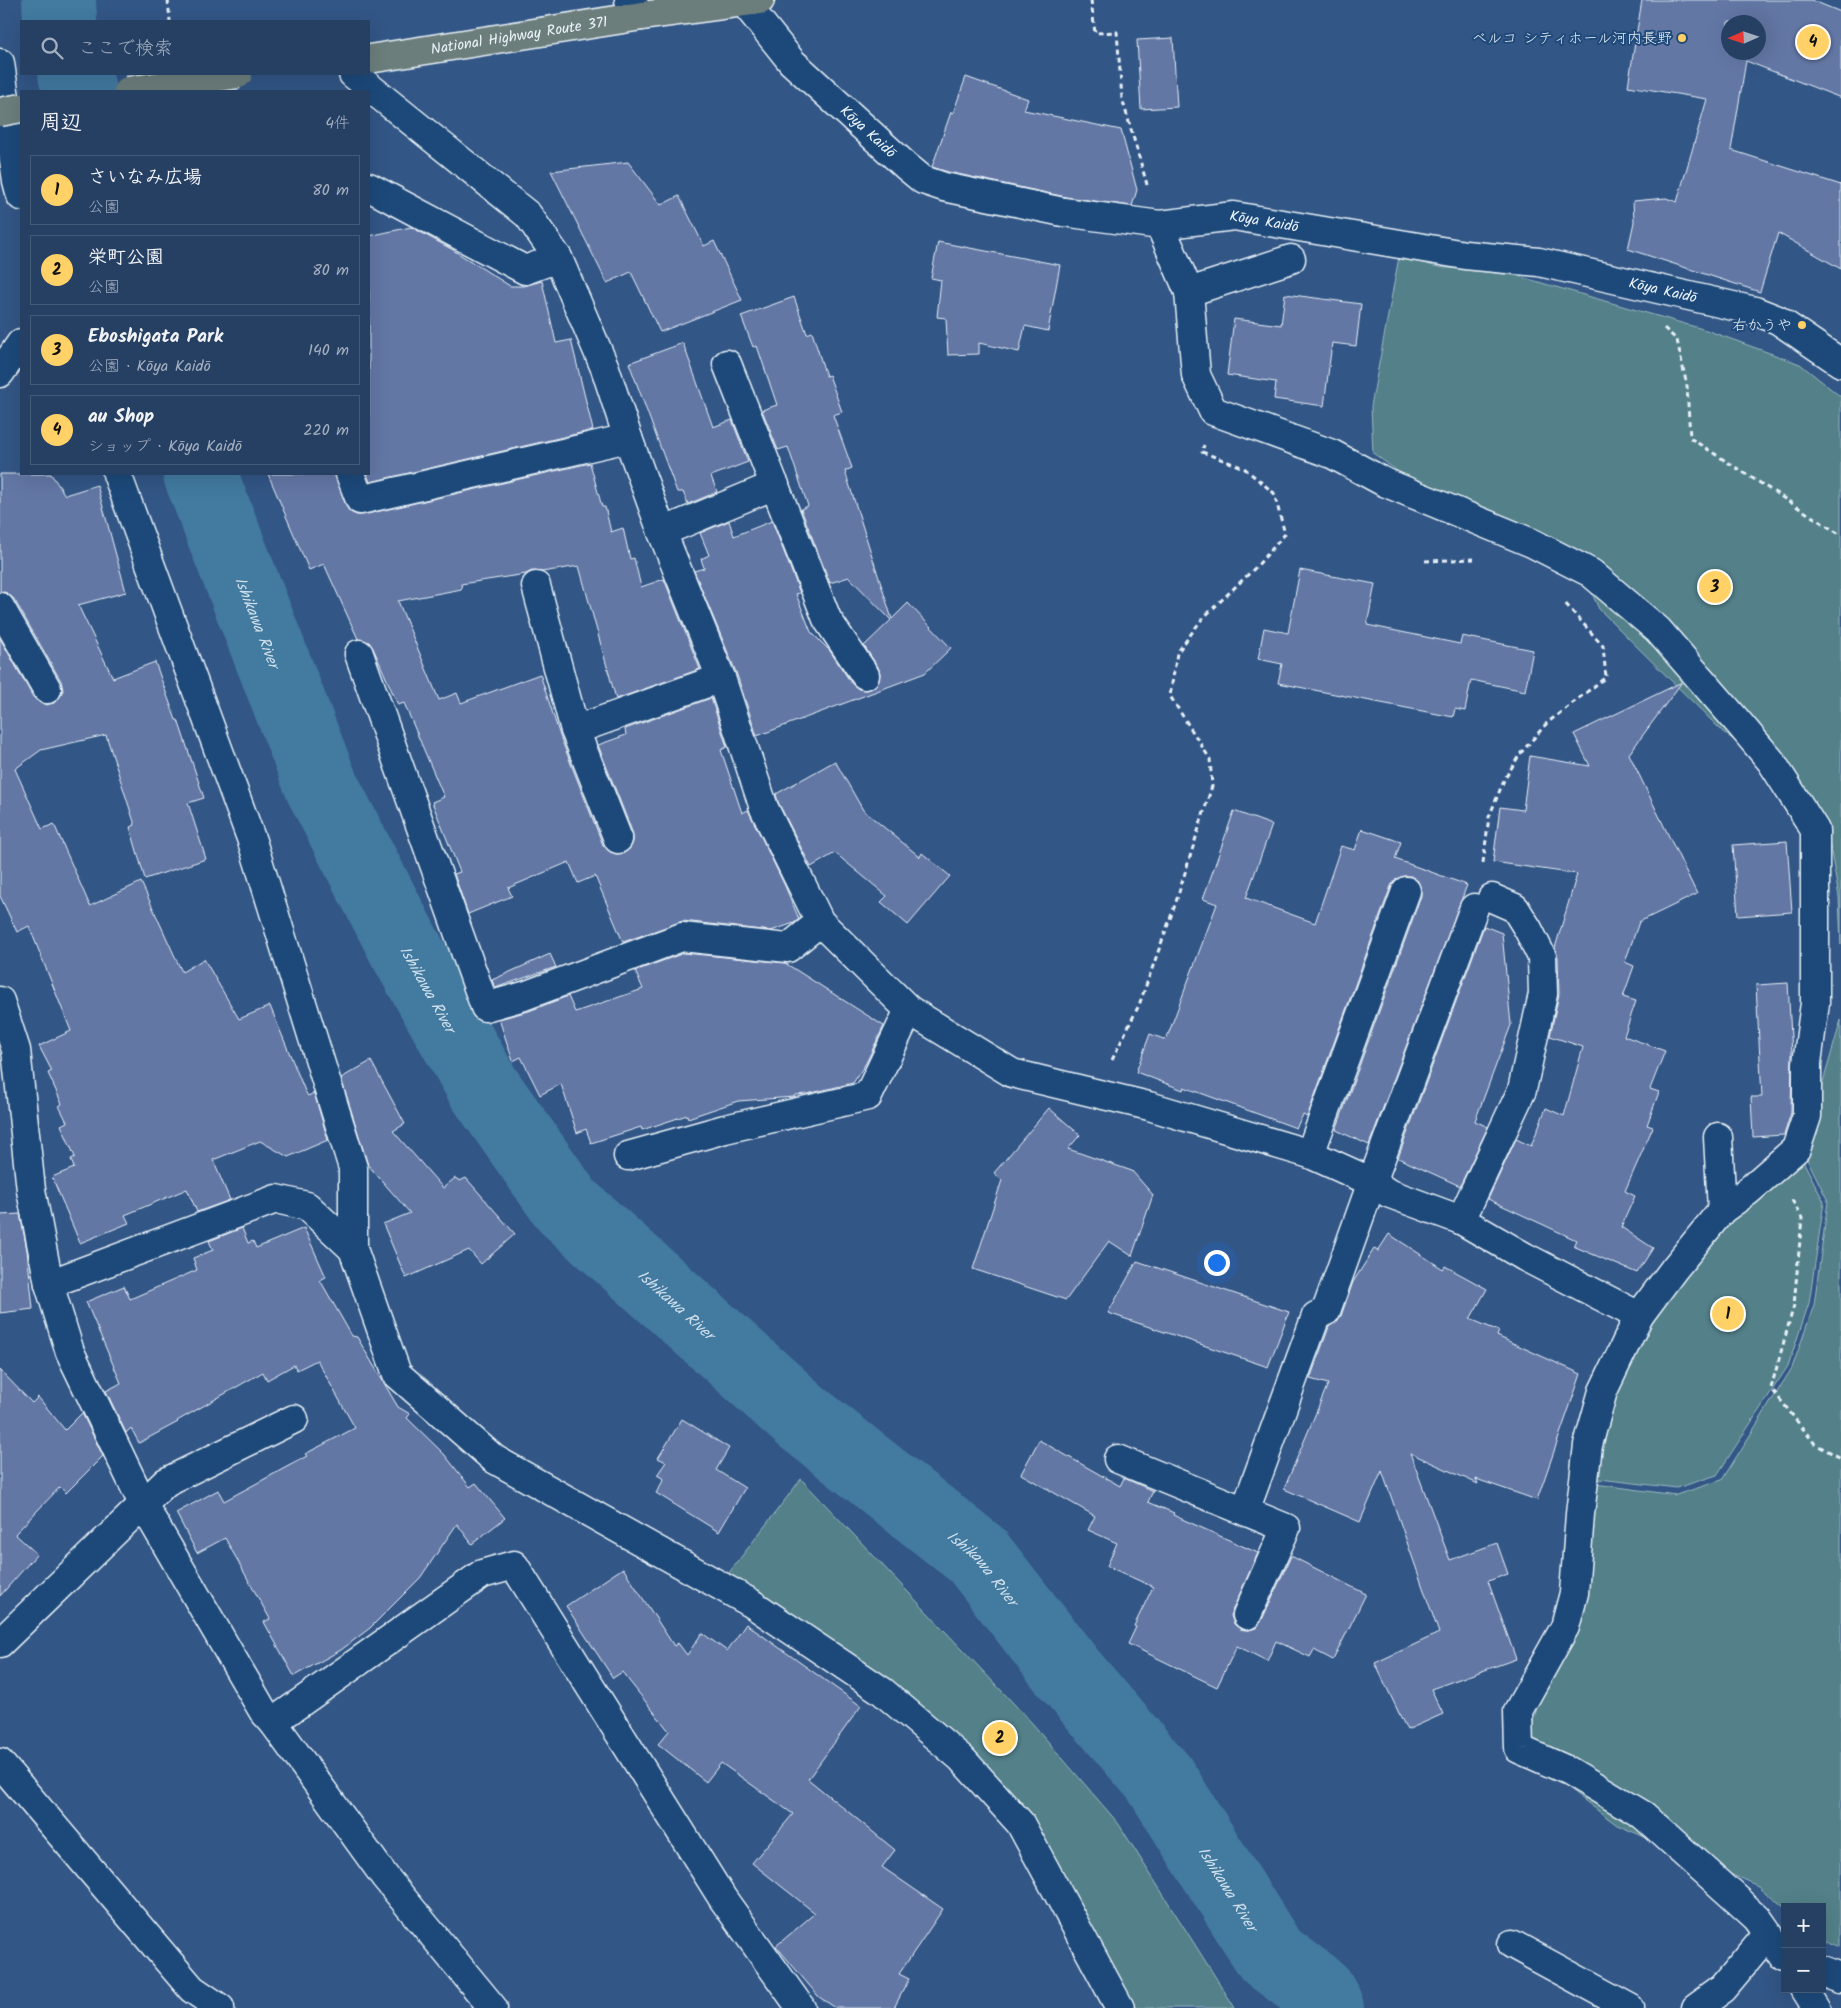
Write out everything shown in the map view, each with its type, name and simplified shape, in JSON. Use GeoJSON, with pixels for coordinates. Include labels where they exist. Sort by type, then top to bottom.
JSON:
{"type":"FeatureCollection","features":[{"type":"Feature","properties":{"kind":"highway","name":"National Highway Route 371"},"geometry":{"type":"LineString","coordinates":[[370,59],[637,5],[752,1]]}},
{"type":"Feature","properties":{"kind":"highway"},"geometry":{"type":"LineString","coordinates":[[134,90],[232,75]]}},
{"type":"Feature","properties":{"kind":"highway"},"geometry":{"type":"LineString","coordinates":[[0,112],[20,108]]}},
{"type":"Feature","properties":{"kind":"street","name":"Kōya Kaidō"},"geometry":{"type":"LineString","coordinates":[[752,1],[792,62],[923,180],[944,187],[1063,212],[1160,225],[1234,216],[1465,255],[1539,262],[1755,311],[1778,320],[1841,363]]}},
{"type":"Feature","properties":{"kind":"street"},"geometry":{"type":"LineString","coordinates":[[0,64],[20,192]]}},
{"type":"Feature","properties":{"kind":"street"},"geometry":{"type":"LineString","coordinates":[[354,75],[528,215],[558,258],[606,368],[628,438],[662,532],[721,678],[764,808],[820,922],[909,1010],[1012,1073],[1149,1106],[1310,1154],[1372,1182],[1388,1193],[1461,1220],[1525,1257],[1639,1316]]}},
{"type":"Feature","properties":{"kind":"street"},"geometry":{"type":"LineString","coordinates":[[370,188],[525,270],[558,258]]}},
{"type":"Feature","properties":{"kind":"street"},"geometry":{"type":"LineString","coordinates":[[1160,225],[1189,292],[1196,375],[1213,411],[1332,454],[1384,482],[1532,543],[1591,573],[1658,630],[1771,761],[1815,830],[1815,1003],[1807,1063],[1807,1116],[1796,1149],[1747,1192],[1722,1210],[1639,1316],[1604,1391],[1588,1445],[1574,1593],[1565,1627],[1518,1711],[1519,1749],[1569,1771],[1643,1814],[1757,1918],[1781,1952]]}},
{"type":"Feature","properties":{"kind":"street"},"geometry":{"type":"LineString","coordinates":[[1189,292],[1291,259]]}},
{"type":"Feature","properties":{"kind":"street"},"geometry":{"type":"LineString","coordinates":[[0,373],[20,344]]}},
{"type":"Feature","properties":{"kind":"street"},"geometry":{"type":"LineString","coordinates":[[728,364],[827,619],[865,675]]}},
{"type":"Feature","properties":{"kind":"street"},"geometry":{"type":"LineString","coordinates":[[350,475],[360,500],[628,438]]}},
{"type":"Feature","properties":{"kind":"street"},"geometry":{"type":"LineString","coordinates":[[117,475],[252,841],[353,1168],[353,1249],[397,1374],[494,1459],[751,1603],[882,1692],[961,1758],[1020,1823],[1116,2006]]}},
{"type":"Feature","properties":{"kind":"street"},"geometry":{"type":"LineString","coordinates":[[662,532],[775,486]]}},
{"type":"Feature","properties":{"kind":"street"},"geometry":{"type":"LineString","coordinates":[[536,586],[575,730],[618,839]]}},
{"type":"Feature","properties":{"kind":"street"},"geometry":{"type":"LineString","coordinates":[[0,608],[47,689]]}},
{"type":"Feature","properties":{"kind":"street"},"geometry":{"type":"LineString","coordinates":[[359,654],[485,1008],[524,996],[682,937],[788,948],[820,922]]}},
{"type":"Feature","properties":{"kind":"street"},"geometry":{"type":"LineString","coordinates":[[575,730],[721,678]]}},
{"type":"Feature","properties":{"kind":"street"},"geometry":{"type":"LineString","coordinates":[[1310,1154],[1406,891]]}},
{"type":"Feature","properties":{"kind":"street"},"geometry":{"type":"LineString","coordinates":[[1245,1511],[1316,1316],[1326,1311],[1372,1182],[1483,903],[1515,908],[1542,957],[1543,994],[1522,1090],[1461,1220]]}},
{"type":"Feature","properties":{"kind":"street"},"geometry":{"type":"LineString","coordinates":[[0,1001],[16,1050],[31,1190],[48,1284],[70,1352],[144,1506],[263,1711],[273,1722],[385,1877],[493,2008]]}},
{"type":"Feature","properties":{"kind":"street"},"geometry":{"type":"LineString","coordinates":[[628,1156],[725,1129],[868,1096],[909,1010]]}},
{"type":"Feature","properties":{"kind":"street"},"geometry":{"type":"LineString","coordinates":[[1718,1137],[1722,1210]]}},
{"type":"Feature","properties":{"kind":"street"},"geometry":{"type":"LineString","coordinates":[[48,1284],[276,1200],[307,1206],[353,1249]]}},
{"type":"Feature","properties":{"kind":"street"},"geometry":{"type":"LineString","coordinates":[[5,1630],[144,1506],[166,1482],[294,1418]]}},
{"type":"Feature","properties":{"kind":"street"},"geometry":{"type":"LineString","coordinates":[[1118,1458],[1286,1528],[1247,1615]]}},
{"type":"Feature","properties":{"kind":"street"},"geometry":{"type":"LineString","coordinates":[[273,1722],[482,1574],[514,1565],[723,1899],[801,2008]]}},
{"type":"Feature","properties":{"kind":"street"},"geometry":{"type":"LineString","coordinates":[[0,1763],[192,1989],[220,2008]]}},
{"type":"Feature","properties":{"kind":"street"},"geometry":{"type":"LineString","coordinates":[[1696,2008],[1722,1989],[1768,1934]]}},
{"type":"Feature","properties":{"kind":"street"},"geometry":{"type":"LineString","coordinates":[[1512,1944],[1630,2008]]}},
{"type":"Feature","properties":{"kind":"street"},"geometry":{"type":"LineString","coordinates":[[1826,1971],[1841,1977]]}},
{"type":"Feature","properties":{"kind":"street"},"geometry":{"type":"LineString","coordinates":[[1808,1993],[1817,2008]]}},
{"type":"Feature","properties":{"kind":"path"},"geometry":{"type":"LineString","coordinates":[[168,0],[170,20]]}},
{"type":"Feature","properties":{"kind":"path"},"geometry":{"type":"LineString","coordinates":[[1091,0],[1095,33],[1117,32],[1122,98],[1160,225]]}},
{"type":"Feature","properties":{"kind":"path"},"geometry":{"type":"LineString","coordinates":[[1677,340],[1687,386],[1690,438],[1841,535]]}},
{"type":"Feature","properties":{"kind":"path"},"geometry":{"type":"LineString","coordinates":[[1096,1093],[1139,1005],[1175,904],[1212,786],[1210,759],[1170,696],[1177,653],[1202,619],[1257,566],[1285,534],[1274,493],[1244,468],[1202,452],[1213,411]]}},
{"type":"Feature","properties":{"kind":"path"},"geometry":{"type":"LineString","coordinates":[[1483,903],[1479,895],[1489,817],[1504,780],[1520,754],[1547,723],[1606,677],[1603,646],[1561,597]]}},
{"type":"Feature","properties":{"kind":"path"},"geometry":{"type":"LineString","coordinates":[[1775,1167],[1802,1218],[1794,1305],[1771,1388],[1815,1444],[1841,1458]]}},
{"type":"Feature","properties":{"kind":"green space"},"geometry":{"type":"Polygon","coordinates":[[[1399,257],[1438,267],[1514,275],[1706,330],[1800,364],[1841,397],[1841,945],[1839,897],[1828,835],[1779,773],[1723,732],[1599,609],[1579,565],[1408,479],[1373,453],[1371,406],[1399,257]]]}},
{"type":"Feature","properties":{"kind":"green space"},"geometry":{"type":"Polygon","coordinates":[[[1841,1020],[1841,1946],[1826,1940],[1826,1903],[1781,1903],[1781,1906],[1758,1886],[1617,1825],[1523,1754],[1543,1687],[1560,1619],[1588,1483],[1676,1495],[1722,1480],[1792,1368],[1814,1305],[1828,1201],[1803,1151],[1841,1020]]]}},
{"type":"Feature","properties":{"kind":"green space"},"geometry":{"type":"Polygon","coordinates":[[[1799,1153],[1824,1202],[1809,1303],[1788,1366],[1717,1475],[1677,1488],[1591,1478],[1593,1446],[1642,1324],[1727,1213],[1799,1153]]]}},
{"type":"Feature","properties":{"kind":"green space"},"geometry":{"type":"Polygon","coordinates":[[[801,1479],[1032,1723],[1118,1823],[1235,2008],[1133,2008],[1032,1817],[894,1685],[728,1574],[801,1479]]]}},
{"type":"Feature","properties":{"kind":"building"},"geometry":{"type":"Polygon","coordinates":[[[1642,0],[1811,0],[1841,12],[1841,98],[1746,61],[1731,150],[1841,185],[1841,269],[1778,233],[1760,292],[1628,249],[1634,222],[1633,201],[1666,198],[1677,202],[1707,99],[1628,86],[1642,0]]]}},
{"type":"Feature","properties":{"kind":"building"},"geometry":{"type":"Polygon","coordinates":[[[1173,38],[1177,107],[1141,109],[1137,40],[1173,38]]]}},
{"type":"Feature","properties":{"kind":"building"},"geometry":{"type":"Polygon","coordinates":[[[966,77],[1028,99],[1024,110],[1121,130],[1137,190],[1132,206],[1066,197],[932,167],[951,112],[953,113],[966,77]]]}},
{"type":"Feature","properties":{"kind":"building"},"geometry":{"type":"Polygon","coordinates":[[[628,162],[661,205],[679,196],[704,246],[714,241],[742,300],[660,332],[631,272],[607,283],[551,171],[628,162]]]}},
{"type":"Feature","properties":{"kind":"building"},"geometry":{"type":"Polygon","coordinates":[[[411,227],[453,250],[510,286],[524,286],[542,281],[556,343],[571,340],[593,430],[370,482],[367,475],[370,475],[370,236],[411,227]]]}},
{"type":"Feature","properties":{"kind":"building"},"geometry":{"type":"Polygon","coordinates":[[[938,242],[1060,265],[1048,331],[1025,326],[1019,352],[979,343],[979,354],[948,355],[946,318],[937,317],[941,280],[931,278],[938,242]]]}},
{"type":"Feature","properties":{"kind":"building"},"geometry":{"type":"Polygon","coordinates":[[[1285,294],[1361,304],[1356,346],[1332,343],[1324,406],[1274,399],[1276,382],[1227,375],[1234,319],[1281,325],[1285,294]]]}},
{"type":"Feature","properties":{"kind":"building"},"geometry":{"type":"Polygon","coordinates":[[[794,297],[807,334],[812,332],[826,376],[829,375],[842,412],[833,415],[852,468],[845,471],[892,619],[908,603],[951,648],[925,673],[757,736],[736,672],[694,571],[704,568],[701,559],[709,555],[700,533],[729,521],[734,536],[772,521],[800,593],[796,594],[811,632],[830,651],[852,684],[859,689],[867,690],[873,688],[879,681],[880,673],[878,667],[864,646],[891,620],[849,577],[830,583],[801,509],[808,506],[788,447],[778,450],[762,410],[777,405],[757,346],[753,347],[741,316],[794,297]]]}},
{"type":"Feature","properties":{"kind":"building"},"geometry":{"type":"Polygon","coordinates":[[[683,343],[713,427],[732,420],[748,462],[711,476],[717,492],[688,504],[683,492],[677,492],[629,363],[683,343]]]}},
{"type":"Feature","properties":{"kind":"building"},"geometry":{"type":"Polygon","coordinates":[[[590,463],[602,507],[605,507],[611,532],[623,528],[630,559],[634,558],[641,587],[664,579],[700,669],[616,699],[579,566],[542,572],[532,571],[526,574],[461,584],[462,589],[398,601],[439,700],[457,693],[461,703],[540,674],[560,736],[603,845],[609,851],[616,854],[624,853],[630,848],[633,842],[633,834],[598,745],[626,735],[625,729],[711,698],[727,747],[721,750],[742,813],[748,810],[799,919],[794,923],[771,931],[683,921],[623,942],[595,876],[578,883],[569,862],[508,888],[512,896],[468,914],[454,874],[460,872],[432,802],[444,797],[404,703],[398,705],[369,642],[358,639],[324,564],[309,570],[268,475],[335,475],[346,506],[350,512],[363,515],[590,463]]]}},
{"type":"Feature","properties":{"kind":"building"},"geometry":{"type":"Polygon","coordinates":[[[0,474],[52,475],[65,495],[97,485],[126,592],[78,605],[113,678],[155,662],[176,720],[178,720],[204,798],[188,803],[206,859],[145,879],[130,827],[135,825],[106,735],[41,750],[15,769],[42,829],[54,824],[90,906],[141,882],[182,972],[204,959],[239,1019],[270,1006],[305,1091],[308,1096],[314,1093],[328,1140],[288,1157],[260,1141],[213,1160],[230,1200],[197,1212],[187,1189],[125,1215],[129,1223],[80,1243],[52,1177],[74,1168],[71,1159],[75,1157],[61,1125],[67,1122],[59,1106],[62,1104],[48,1073],[52,1071],[39,1046],[71,1031],[29,926],[17,932],[0,896],[0,638],[33,697],[39,702],[46,705],[54,703],[60,697],[63,690],[61,681],[14,599],[7,593],[0,591],[0,474]]]}},
{"type":"Feature","properties":{"kind":"building"},"geometry":{"type":"Polygon","coordinates":[[[1300,570],[1375,584],[1367,625],[1460,644],[1462,636],[1533,650],[1525,691],[1471,680],[1465,711],[1455,709],[1453,717],[1278,683],[1282,664],[1258,659],[1264,628],[1288,633],[1300,570]]]}},
{"type":"Feature","properties":{"kind":"building"},"geometry":{"type":"Polygon","coordinates":[[[1682,682],[1629,754],[1697,894],[1639,922],[1625,962],[1634,966],[1623,997],[1636,1001],[1624,1036],[1665,1051],[1650,1089],[1659,1092],[1647,1125],[1653,1127],[1625,1191],[1635,1196],[1621,1227],[1653,1248],[1637,1273],[1573,1246],[1576,1240],[1488,1199],[1516,1139],[1531,1146],[1546,1108],[1564,1116],[1583,1047],[1550,1036],[1559,994],[1558,957],[1555,948],[1577,874],[1493,862],[1500,807],[1523,810],[1530,756],[1590,766],[1574,734],[1682,682]]]}},
{"type":"Feature","properties":{"kind":"building"},"geometry":{"type":"Polygon","coordinates":[[[835,761],[863,810],[920,857],[922,853],[950,876],[908,925],[881,902],[887,896],[835,853],[811,867],[778,802],[776,794],[835,761]]]}},
{"type":"Feature","properties":{"kind":"building"},"geometry":{"type":"Polygon","coordinates":[[[1234,811],[1272,825],[1246,898],[1315,923],[1341,846],[1355,850],[1362,829],[1401,842],[1395,859],[1467,885],[1369,1145],[1336,1130],[1421,896],[1418,881],[1411,876],[1396,879],[1391,886],[1307,1117],[1303,1115],[1296,1128],[1184,1087],[1183,1090],[1136,1072],[1150,1034],[1166,1040],[1217,904],[1203,899],[1234,811]]]}},
{"type":"Feature","properties":{"kind":"building"},"geometry":{"type":"Polygon","coordinates":[[[1787,841],[1792,912],[1738,916],[1733,845],[1787,841]]]}},
{"type":"Feature","properties":{"kind":"building"},"geometry":{"type":"Polygon","coordinates":[[[1484,926],[1502,933],[1511,1025],[1475,1121],[1488,1127],[1460,1186],[1398,1158],[1484,926]]]}},
{"type":"Feature","properties":{"kind":"building"},"geometry":{"type":"Polygon","coordinates":[[[684,953],[785,963],[884,1026],[866,1063],[853,1083],[795,1095],[794,1097],[738,1101],[688,1118],[687,1115],[642,1130],[641,1127],[591,1143],[586,1129],[577,1133],[561,1084],[540,1095],[521,1057],[513,1061],[499,1019],[529,1011],[568,996],[575,1012],[643,989],[635,971],[684,953]]]}},
{"type":"Feature","properties":{"kind":"building"},"geometry":{"type":"Polygon","coordinates":[[[550,954],[556,967],[495,988],[492,980],[550,954]]]}},
{"type":"Feature","properties":{"kind":"building"},"geometry":{"type":"Polygon","coordinates":[[[1788,983],[1792,1054],[1791,1113],[1784,1135],[1753,1137],[1751,1097],[1762,1097],[1756,985],[1788,983]]]}},
{"type":"Feature","properties":{"kind":"building"},"geometry":{"type":"Polygon","coordinates":[[[371,1061],[405,1124],[393,1131],[443,1188],[455,1178],[460,1181],[466,1178],[515,1234],[481,1264],[469,1250],[406,1278],[383,1224],[410,1213],[368,1165],[341,1078],[371,1061]]]}},
{"type":"Feature","properties":{"kind":"building"},"geometry":{"type":"Polygon","coordinates":[[[1049,1108],[1080,1135],[1068,1149],[1132,1171],[1153,1195],[1132,1256],[1109,1241],[1066,1300],[973,1269],[1002,1180],[994,1173],[1049,1108]]]}},
{"type":"Feature","properties":{"kind":"building"},"geometry":{"type":"Polygon","coordinates":[[[20,1214],[27,1250],[33,1309],[0,1313],[0,1215],[20,1214]]]}},
{"type":"Feature","properties":{"kind":"building"},"geometry":{"type":"Polygon","coordinates":[[[242,1228],[248,1243],[253,1241],[256,1248],[304,1228],[326,1277],[320,1280],[352,1336],[357,1337],[398,1407],[410,1414],[407,1418],[444,1454],[470,1487],[476,1483],[505,1518],[472,1544],[457,1524],[420,1578],[370,1628],[341,1650],[294,1676],[264,1622],[270,1619],[225,1538],[197,1553],[176,1513],[218,1490],[224,1501],[307,1456],[305,1454],[355,1428],[317,1360],[297,1370],[294,1365],[267,1380],[263,1372],[139,1443],[131,1428],[126,1433],[106,1391],[121,1383],[86,1302],[124,1286],[130,1299],[197,1270],[193,1258],[213,1250],[209,1241],[242,1228]]]}},
{"type":"Feature","properties":{"kind":"building"},"geometry":{"type":"Polygon","coordinates":[[[1389,1234],[1443,1269],[1445,1266],[1487,1289],[1470,1319],[1499,1331],[1497,1336],[1581,1374],[1537,1500],[1476,1479],[1478,1484],[1410,1453],[1450,1560],[1497,1543],[1508,1574],[1488,1581],[1516,1659],[1431,1689],[1443,1714],[1407,1730],[1375,1663],[1439,1633],[1382,1471],[1360,1522],[1284,1489],[1328,1384],[1310,1379],[1329,1327],[1341,1316],[1353,1282],[1374,1249],[1378,1251],[1389,1234]]]}},
{"type":"Feature","properties":{"kind":"building"},"geometry":{"type":"Polygon","coordinates":[[[1137,1261],[1289,1312],[1268,1367],[1108,1313],[1137,1261]]]}},
{"type":"Feature","properties":{"kind":"building"},"geometry":{"type":"Polygon","coordinates":[[[0,1370],[32,1403],[38,1397],[65,1430],[82,1413],[103,1456],[66,1493],[60,1487],[15,1534],[37,1554],[0,1596],[0,1370]]]}},
{"type":"Feature","properties":{"kind":"building"},"geometry":{"type":"Polygon","coordinates":[[[682,1419],[729,1448],[716,1470],[745,1488],[719,1532],[656,1493],[664,1479],[657,1475],[666,1462],[658,1458],[682,1419]]]}},
{"type":"Feature","properties":{"kind":"building"},"geometry":{"type":"Polygon","coordinates":[[[1039,1440],[1120,1486],[1124,1478],[1153,1491],[1148,1502],[1258,1553],[1231,1616],[1234,1624],[1240,1629],[1249,1630],[1256,1628],[1261,1622],[1291,1556],[1366,1594],[1333,1660],[1314,1650],[1310,1657],[1276,1641],[1267,1661],[1237,1646],[1217,1687],[1128,1644],[1136,1627],[1134,1626],[1153,1587],[1107,1566],[1117,1543],[1088,1530],[1095,1516],[1021,1474],[1039,1440]]]}},
{"type":"Feature","properties":{"kind":"building"},"geometry":{"type":"Polygon","coordinates":[[[623,1568],[674,1646],[678,1643],[687,1655],[702,1633],[727,1651],[746,1624],[861,1706],[808,1779],[895,1850],[882,1867],[943,1909],[899,1974],[909,1979],[894,2008],[836,2008],[819,1997],[776,1946],[815,1913],[752,1863],[793,1814],[721,1763],[706,1782],[658,1744],[669,1731],[622,1672],[613,1678],[566,1606],[623,1568]]]}},
{"type":"Feature","properties":{"kind":"waterway","name":"Ishikawa River"},"geometry":{"type":"LineString","coordinates":[[59,0],[60,20]]}},
{"type":"Feature","properties":{"kind":"waterway","name":"Ishikawa River"},"geometry":{"type":"LineString","coordinates":[[75,75],[79,90]]}},
{"type":"Feature","properties":{"kind":"waterway","name":"Ishikawa River"},"geometry":{"type":"LineString","coordinates":[[200,475],[322,787],[404,946],[484,1088],[567,1206],[802,1417],[977,1555],[1068,1672],[1159,1778],[1270,1955],[1319,1992],[1327,2008]]}},
{"type":"Feature","properties":{"kind":"place","name":"ベルコ シティホール河内長野"},"geometry":{"type":"Point","coordinates":[1682,38]}},
{"type":"Feature","properties":{"kind":"place","name":"au Shop"},"geometry":{"type":"Point","coordinates":[1813,42]}},
{"type":"Feature","properties":{"kind":"place","name":"右かうや"},"geometry":{"type":"Point","coordinates":[1802,325]}},
{"type":"Feature","properties":{"kind":"place","name":"Eboshigata Park"},"geometry":{"type":"Point","coordinates":[1715,587]}},
{"type":"Feature","properties":{"kind":"place","name":"さいなみ広場"},"geometry":{"type":"Point","coordinates":[1728,1314]}},
{"type":"Feature","properties":{"kind":"place","name":"栄町公園"},"geometry":{"type":"Point","coordinates":[1000,1738]}}]}
